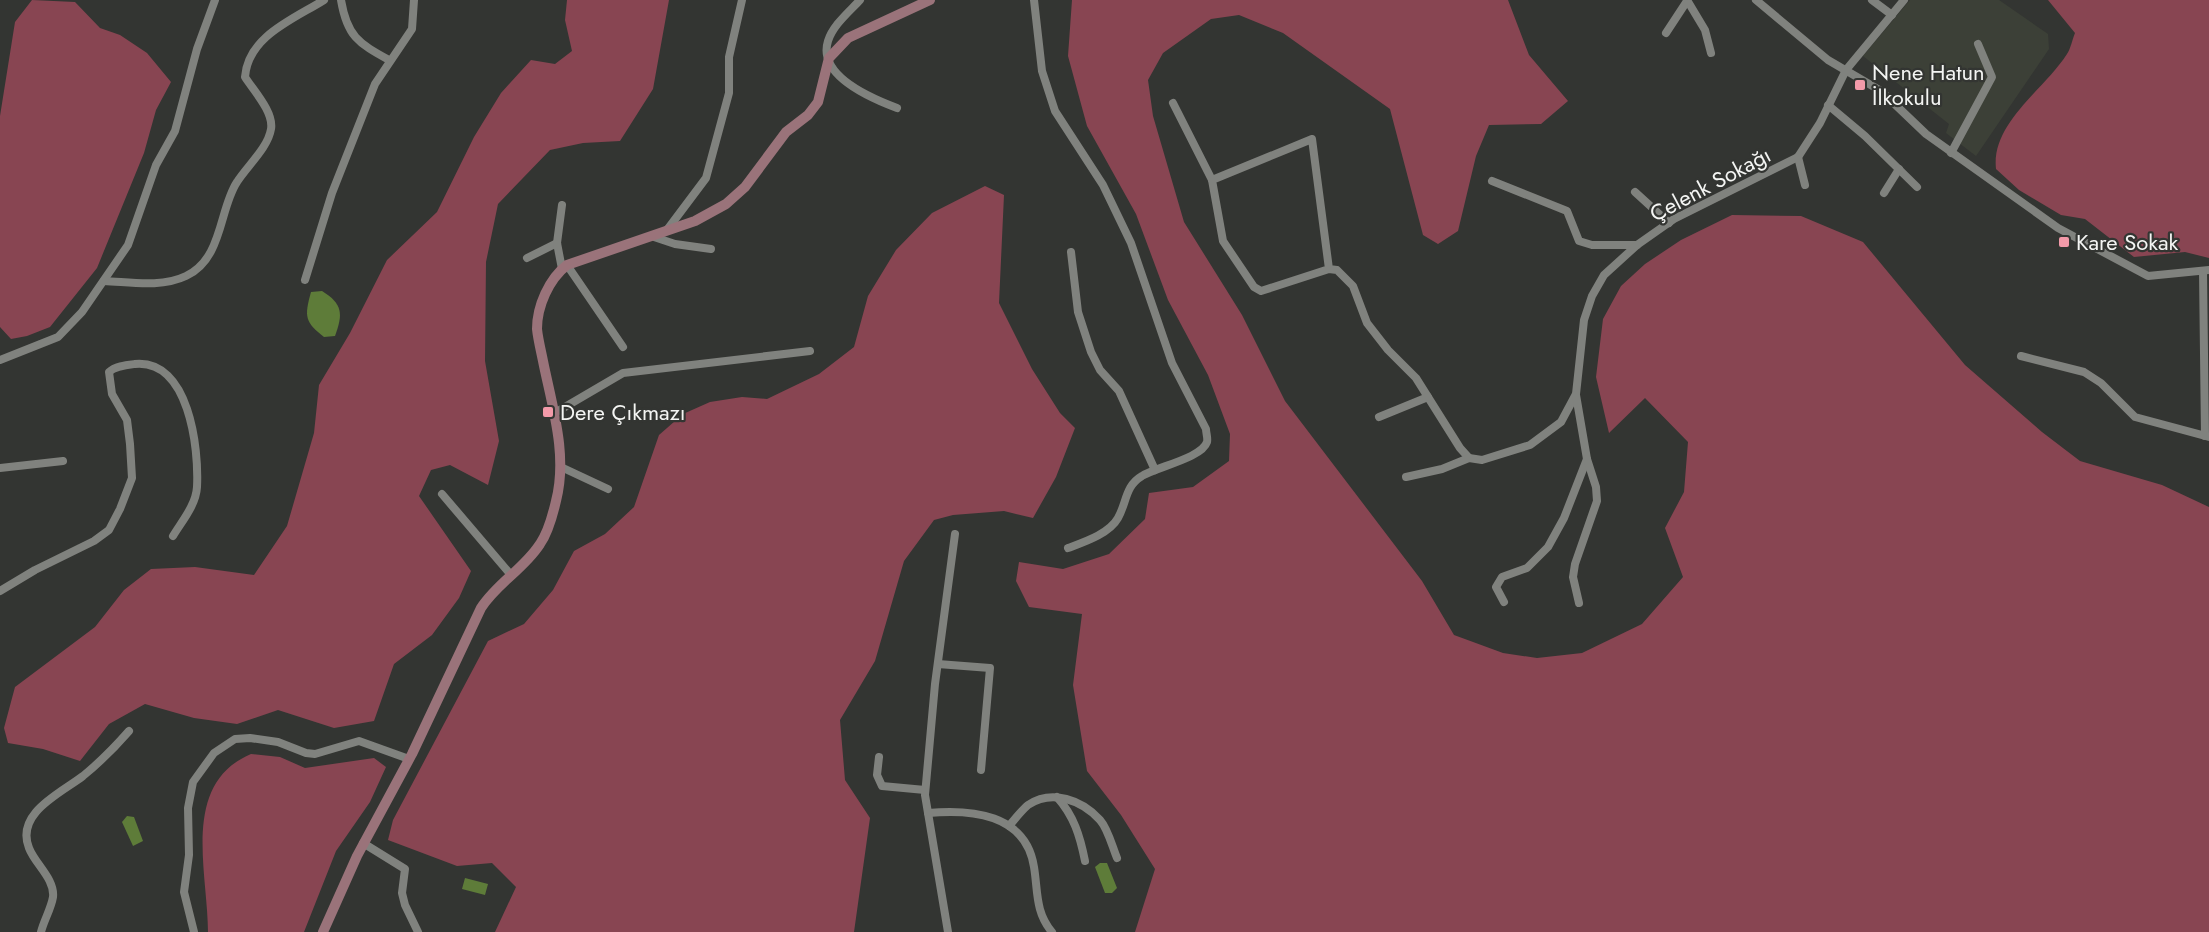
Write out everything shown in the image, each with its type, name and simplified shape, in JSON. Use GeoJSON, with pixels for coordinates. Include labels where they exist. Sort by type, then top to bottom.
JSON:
{"type":"FeatureCollection","features":[{"type":"Feature","properties":{"kind":"street"},"geometry":{"type":"LineString","coordinates":[[0,360],[10,359],[58,337],[104,281],[128,245],[156,165],[175,131],[197,49],[215,0]]}},
{"type":"Feature","properties":{"kind":"street"},"geometry":{"type":"LineString","coordinates":[[104,281],[166,282],[185,277],[200,264],[221,231],[235,184],[268,138],[271,129],[271,122],[262,102],[245,77],[249,58],[262,40],[324,0]]}},
{"type":"Feature","properties":{"kind":"street"},"geometry":{"type":"LineString","coordinates":[[341,0],[350,34],[368,49],[389,60]]}},
{"type":"Feature","properties":{"kind":"street"},"geometry":{"type":"LineString","coordinates":[[305,280],[332,193],[375,84],[412,29],[414,0]]}},
{"type":"Feature","properties":{"kind":"street"},"geometry":{"type":"LineString","coordinates":[[667,230],[706,178],[729,93],[729,57],[742,0]]}},
{"type":"Feature","properties":{"kind":"street"},"geometry":{"type":"LineString","coordinates":[[323,932],[330,911],[363,843],[409,759],[481,608],[492,591],[511,575],[541,543],[556,502],[561,467],[537,329],[544,295],[556,273],[565,267],[695,221],[726,204],[745,187],[786,132],[808,115],[818,102],[829,58],[828,42],[860,0]]}},
{"type":"Feature","properties":{"kind":"street"},"geometry":{"type":"LineString","coordinates":[[829,58],[848,38],[930,0]]}},
{"type":"Feature","properties":{"kind":"street"},"geometry":{"type":"LineString","coordinates":[[1034,0],[1042,71],[1055,111],[1103,185],[1131,243],[1172,363],[1206,429],[1208,441],[1204,448],[1142,476],[1129,488],[1119,517],[1111,527],[1068,548]]}},
{"type":"Feature","properties":{"kind":"street"},"geometry":{"type":"LineString","coordinates":[[1756,0],[1828,60],[1881,91],[1926,134],[1951,153],[2058,228],[2148,276],[2206,271],[2207,436],[2135,417],[2100,383],[2084,372],[2021,356]]}},
{"type":"Feature","properties":{"kind":"street"},"geometry":{"type":"LineString","coordinates":[[1872,0],[1892,15]]}},
{"type":"Feature","properties":{"kind":"street","name":"Çelenk Sokağı"},"geometry":{"type":"LineString","coordinates":[[1579,603],[1573,577],[1575,564],[1597,501],[1576,394],[1584,320],[1592,296],[1604,275],[1637,245],[1669,223],[1798,157],[1846,70],[1904,0]]}},
{"type":"Feature","properties":{"kind":"street"},"geometry":{"type":"LineString","coordinates":[[1666,33],[1687,1],[1705,30],[1710,54]]}},
{"type":"Feature","properties":{"kind":"street"},"geometry":{"type":"LineString","coordinates":[[1951,153],[1992,77],[1978,44]]}},
{"type":"Feature","properties":{"kind":"street"},"geometry":{"type":"LineString","coordinates":[[829,58],[835,73],[852,87],[874,100],[897,108]]}},
{"type":"Feature","properties":{"kind":"street"},"geometry":{"type":"LineString","coordinates":[[1173,103],[1212,180],[1223,241],[1254,287],[1261,291],[1329,269],[1337,270],[1353,286],[1366,323],[1388,350],[1416,378],[1469,458]]}},
{"type":"Feature","properties":{"kind":"street"},"geometry":{"type":"LineString","coordinates":[[1828,105],[1917,187]]}},
{"type":"Feature","properties":{"kind":"street"},"geometry":{"type":"LineString","coordinates":[[1212,180],[1312,139],[1329,269]]}},
{"type":"Feature","properties":{"kind":"street"},"geometry":{"type":"LineString","coordinates":[[1798,157],[1804,185]]}},
{"type":"Feature","properties":{"kind":"street"},"geometry":{"type":"LineString","coordinates":[[1884,193],[1899,169]]}},
{"type":"Feature","properties":{"kind":"street"},"geometry":{"type":"LineString","coordinates":[[1492,181],[1567,211],[1579,241],[1592,245],[1637,245]]}},
{"type":"Feature","properties":{"kind":"street"},"geometry":{"type":"LineString","coordinates":[[1635,192],[1669,223]]}},
{"type":"Feature","properties":{"kind":"street"},"geometry":{"type":"LineString","coordinates":[[562,205],[557,243],[565,267],[623,347]]}},
{"type":"Feature","properties":{"kind":"street"},"geometry":{"type":"LineString","coordinates":[[650,236],[675,244],[711,249]]}},
{"type":"Feature","properties":{"kind":"street"},"geometry":{"type":"LineString","coordinates":[[527,258],[557,243]]}},
{"type":"Feature","properties":{"kind":"street"},"geometry":{"type":"LineString","coordinates":[[1071,252],[1078,312],[1091,352],[1100,370],[1119,391],[1155,470]]}},
{"type":"Feature","properties":{"kind":"street"},"geometry":{"type":"LineString","coordinates":[[553,414],[623,374],[810,351]]}},
{"type":"Feature","properties":{"kind":"street"},"geometry":{"type":"LineString","coordinates":[[0,591],[35,570],[94,541],[109,530],[120,509],[132,478],[127,420],[112,394],[109,381],[109,372],[113,368],[138,364],[150,365],[160,370],[184,395],[195,448],[197,488],[193,504],[173,536]]}},
{"type":"Feature","properties":{"kind":"street","name":"Çelenk Sokağı"},"geometry":{"type":"LineString","coordinates":[[1406,477],[1442,469],[1469,458],[1482,460],[1530,445],[1562,422],[1576,394]]}},
{"type":"Feature","properties":{"kind":"street"},"geometry":{"type":"LineString","coordinates":[[1379,417],[1428,397]]}},
{"type":"Feature","properties":{"kind":"street"},"geometry":{"type":"LineString","coordinates":[[1504,602],[1496,587],[1497,581],[1506,574],[1527,568],[1548,547],[1564,518],[1587,459]]}},
{"type":"Feature","properties":{"kind":"street"},"geometry":{"type":"LineString","coordinates":[[0,468],[63,461]]}},
{"type":"Feature","properties":{"kind":"street"},"geometry":{"type":"LineString","coordinates":[[561,467],[608,489]]}},
{"type":"Feature","properties":{"kind":"street"},"geometry":{"type":"LineString","coordinates":[[442,494],[511,575]]}},
{"type":"Feature","properties":{"kind":"street"},"geometry":{"type":"LineString","coordinates":[[948,932],[925,790],[955,534]]}},
{"type":"Feature","properties":{"kind":"street"},"geometry":{"type":"LineString","coordinates":[[938,664],[990,668],[981,770]]}},
{"type":"Feature","properties":{"kind":"street"},"geometry":{"type":"LineString","coordinates":[[41,932],[52,903],[53,890],[29,848],[27,837],[31,820],[43,804],[83,776],[129,731]]}},
{"type":"Feature","properties":{"kind":"street"},"geometry":{"type":"LineString","coordinates":[[195,932],[184,892],[189,855],[188,808],[193,782],[214,753],[235,739],[250,738],[278,742],[306,753],[315,754],[359,741],[409,759]]}},
{"type":"Feature","properties":{"kind":"street"},"geometry":{"type":"LineString","coordinates":[[879,757],[877,775],[882,786],[925,790]]}},
{"type":"Feature","properties":{"kind":"street"},"geometry":{"type":"LineString","coordinates":[[1009,826],[1028,806],[1057,796],[1068,798],[1085,807],[1101,821],[1117,858]]}},
{"type":"Feature","properties":{"kind":"street"},"geometry":{"type":"LineString","coordinates":[[1057,796],[1068,810],[1080,833],[1085,861]]}},
{"type":"Feature","properties":{"kind":"street"},"geometry":{"type":"LineString","coordinates":[[928,813],[957,810],[993,817],[1019,832],[1029,847],[1039,912],[1052,932]]}},
{"type":"Feature","properties":{"kind":"street"},"geometry":{"type":"LineString","coordinates":[[363,843],[405,868],[403,899],[418,932]]}},
{"type":"Feature","properties":{"kind":"shaded area"},"geometry":{"type":"Polygon","coordinates":[[[32,0],[75,2],[100,28],[120,35],[147,53],[171,82],[156,110],[144,153],[97,268],[50,327],[27,336],[11,339],[0,327],[0,116],[15,22],[32,0]]]}},
{"type":"Feature","properties":{"kind":"shaded area"},"geometry":{"type":"Polygon","coordinates":[[[567,0],[669,0],[653,89],[620,141],[583,143],[550,150],[498,204],[486,262],[485,361],[499,441],[488,485],[450,465],[431,470],[419,496],[471,571],[459,598],[432,635],[394,664],[374,721],[334,728],[278,710],[237,724],[194,718],[145,704],[109,724],[80,761],[43,749],[8,743],[4,728],[15,687],[95,627],[124,590],[151,569],[195,567],[254,575],[287,526],[314,433],[319,385],[350,333],[387,260],[437,212],[474,137],[501,93],[531,60],[555,64],[572,51],[565,20],[567,0]]]}},
{"type":"Feature","properties":{"kind":"shaded area"},"geometry":{"type":"Polygon","coordinates":[[[1072,0],[1508,0],[1529,55],[1568,101],[1541,124],[1489,125],[1476,156],[1458,231],[1438,244],[1423,235],[1390,109],[1283,33],[1239,15],[1211,19],[1163,53],[1148,80],[1153,116],[1184,222],[1242,315],[1285,401],[1422,581],[1454,635],[1503,653],[1537,658],[1582,653],[1642,624],[1683,577],[1665,528],[1684,492],[1688,442],[1645,398],[1609,433],[1596,377],[1603,319],[1621,286],[1645,264],[1681,240],[1732,215],[1801,216],[1863,242],[1965,365],[2042,432],[2080,461],[2162,485],[2209,507],[2209,932],[1135,932],[1155,869],[1121,815],[1087,771],[1073,685],[1082,614],[1029,607],[1016,581],[1019,562],[1063,569],[1109,554],[1145,519],[1149,493],[1193,487],[1229,461],[1230,434],[1208,375],[1168,300],[1136,214],[1087,126],[1068,56],[1072,0]]]}},
{"type":"Feature","properties":{"kind":"shaded area"},"geometry":{"type":"Polygon","coordinates":[[[1910,0],[1999,0],[2048,34],[2049,49],[1976,156],[1946,133],[1949,124],[1863,56],[1910,0]]]}},
{"type":"Feature","properties":{"kind":"shaded area"},"geometry":{"type":"Polygon","coordinates":[[[2048,0],[2209,0],[2209,258],[2185,252],[2134,257],[2085,219],[2061,215],[2019,190],[1996,169],[1997,152],[2010,122],[2067,54],[2075,33],[2048,0]]]}},
{"type":"Feature","properties":{"kind":"shaded area"},"geometry":{"type":"Polygon","coordinates":[[[985,186],[1004,195],[999,303],[1032,369],[1060,413],[1075,428],[1056,477],[1033,518],[1004,511],[953,515],[934,520],[904,561],[875,661],[840,720],[845,780],[870,818],[854,932],[495,932],[516,887],[492,863],[457,866],[388,840],[393,820],[488,641],[524,624],[553,590],[574,551],[605,534],[634,507],[659,435],[683,414],[710,402],[742,397],[767,399],[819,374],[854,347],[868,296],[896,250],[932,213],[985,186]]]}},
{"type":"Feature","properties":{"kind":"shaded area"},"geometry":{"type":"Polygon","coordinates":[[[322,291],[334,300],[339,310],[340,316],[335,336],[324,337],[313,327],[308,318],[307,307],[311,292],[322,291]]]}},
{"type":"Feature","properties":{"kind":"shaded area"},"geometry":{"type":"Polygon","coordinates":[[[251,754],[280,757],[305,768],[374,758],[386,767],[370,802],[336,851],[304,932],[208,932],[203,857],[206,808],[214,786],[229,768],[251,754]]]}},
{"type":"Feature","properties":{"kind":"shaded area"},"geometry":{"type":"Polygon","coordinates":[[[127,816],[134,817],[143,841],[133,846],[122,822],[127,816]]]}},
{"type":"Feature","properties":{"kind":"shaded area"},"geometry":{"type":"Polygon","coordinates":[[[1100,863],[1107,863],[1117,888],[1112,893],[1105,893],[1095,867],[1100,863]]]}},
{"type":"Feature","properties":{"kind":"shaded area"},"geometry":{"type":"Polygon","coordinates":[[[465,878],[488,884],[485,895],[462,889],[465,878]]]}},
{"type":"Feature","properties":{"kind":"place","name":"Nene Hatun İlkokulu"},"geometry":{"type":"Point","coordinates":[1860,85]}},
{"type":"Feature","properties":{"kind":"place","name":"Kare Sokak"},"geometry":{"type":"Point","coordinates":[2064,242]}},
{"type":"Feature","properties":{"kind":"place","name":"Dere Çıkmazı"},"geometry":{"type":"Point","coordinates":[548,412]}}]}
